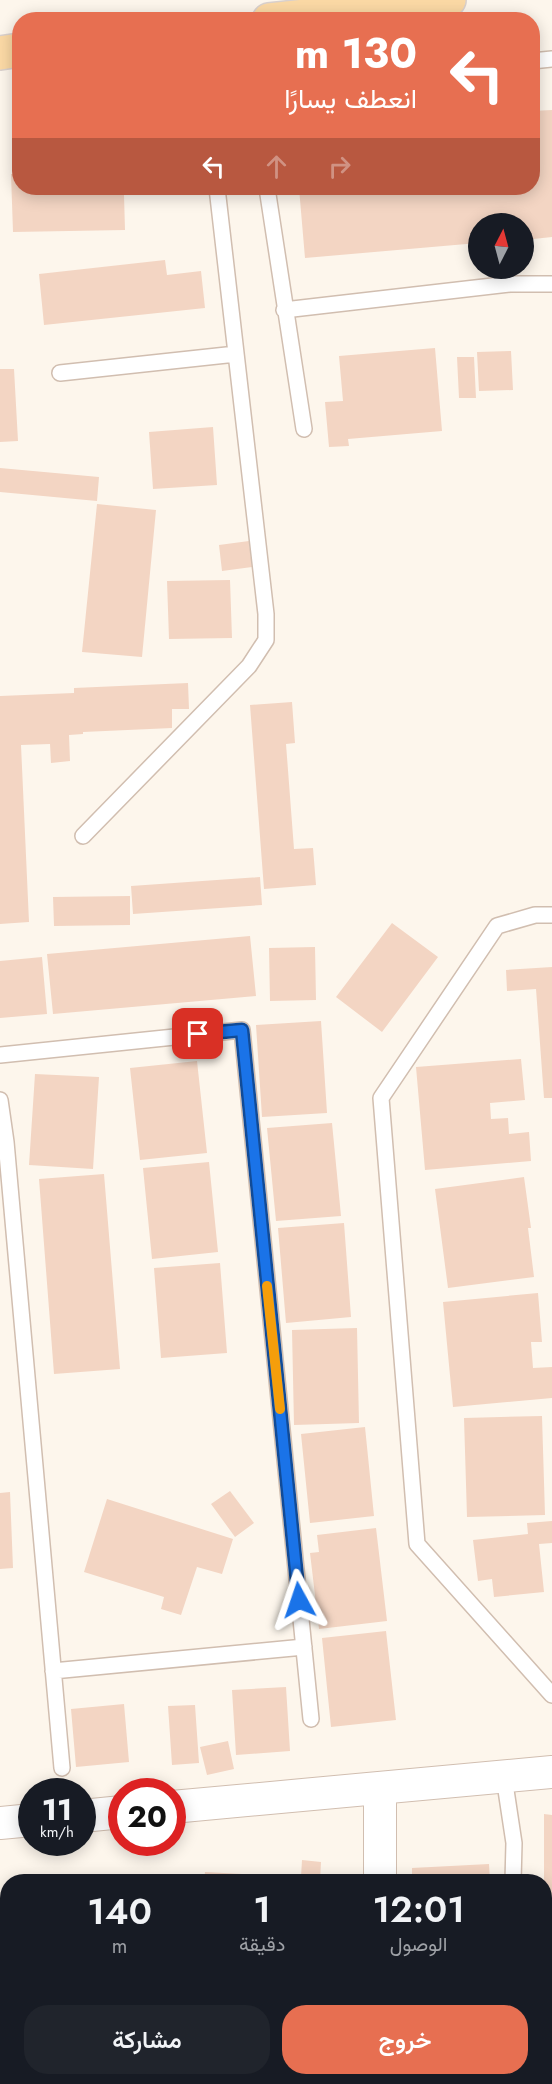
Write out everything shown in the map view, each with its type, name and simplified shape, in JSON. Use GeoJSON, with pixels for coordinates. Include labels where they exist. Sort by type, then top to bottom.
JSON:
{"type":"FeatureCollection","features":[{"type":"Feature","properties":{"kind":"main road"},"geometry":{"type":"LineString","coordinates":[[341,12],[449,0]]}},
{"type":"Feature","properties":{"kind":"street"},"geometry":{"type":"LineString","coordinates":[[186,1807],[552,1772]]}},
{"type":"Feature","properties":{"kind":"street"},"geometry":{"type":"LineString","coordinates":[[380,1788],[380,1874]]}},
{"type":"Feature","properties":{"kind":"street"},"geometry":{"type":"LineString","coordinates":[[0,1823],[18,1821]]}},
{"type":"Feature","properties":{"kind":"lane"},"geometry":{"type":"LineString","coordinates":[[83,836],[249,666],[266,640],[266,614],[218,195]]}},
{"type":"Feature","properties":{"kind":"lane"},"geometry":{"type":"LineString","coordinates":[[268,195],[304,429]]}},
{"type":"Feature","properties":{"kind":"lane"},"geometry":{"type":"LineString","coordinates":[[284,310],[510,284],[552,284]]}},
{"type":"Feature","properties":{"kind":"lane"},"geometry":{"type":"LineString","coordinates":[[60,373],[236,354]]}},
{"type":"Feature","properties":{"kind":"lane"},"geometry":{"type":"LineString","coordinates":[[552,915],[535,915],[497,926],[381,1098],[417,1544],[552,1695]]}},
{"type":"Feature","properties":{"kind":"lane"},"geometry":{"type":"LineString","coordinates":[[0,1055],[242,1030],[311,1719]]}},
{"type":"Feature","properties":{"kind":"lane"},"geometry":{"type":"LineString","coordinates":[[0,1100],[62,1768]]}},
{"type":"Feature","properties":{"kind":"lane"},"geometry":{"type":"LineString","coordinates":[[53,1671],[304,1647]]}},
{"type":"Feature","properties":{"kind":"lane"},"geometry":{"type":"LineString","coordinates":[[504,1777],[514,1843],[513,1874]]}},
{"type":"Feature","properties":{"kind":"building"},"geometry":{"type":"Polygon","coordinates":[[[552,110],[552,237],[534,239],[534,213],[468,213],[468,244],[305,258],[300,195],[540,195],[540,111],[552,110]]]}},
{"type":"Feature","properties":{"kind":"building"},"geometry":{"type":"Polygon","coordinates":[[[11,174],[12,195],[124,195],[125,230],[13,232],[11,174]]]}},
{"type":"Feature","properties":{"kind":"building"},"geometry":{"type":"Polygon","coordinates":[[[165,260],[167,275],[201,271],[205,308],[44,325],[39,274],[165,260]]]}},
{"type":"Feature","properties":{"kind":"building"},"geometry":{"type":"Polygon","coordinates":[[[435,348],[442,431],[348,439],[349,446],[329,447],[325,402],[343,401],[339,356],[435,348]]]}},
{"type":"Feature","properties":{"kind":"building"},"geometry":{"type":"Polygon","coordinates":[[[511,351],[513,390],[479,391],[477,352],[511,351]]]}},
{"type":"Feature","properties":{"kind":"building"},"geometry":{"type":"Polygon","coordinates":[[[457,357],[474,357],[476,398],[459,398],[457,357]]]}},
{"type":"Feature","properties":{"kind":"building"},"geometry":{"type":"Polygon","coordinates":[[[0,369],[14,369],[18,441],[0,442],[0,369]]]}},
{"type":"Feature","properties":{"kind":"building"},"geometry":{"type":"Polygon","coordinates":[[[213,427],[217,485],[153,489],[149,432],[213,427]]]}},
{"type":"Feature","properties":{"kind":"building"},"geometry":{"type":"Polygon","coordinates":[[[0,468],[99,477],[97,501],[0,492],[0,468]]]}},
{"type":"Feature","properties":{"kind":"building"},"geometry":{"type":"Polygon","coordinates":[[[97,504],[156,510],[142,657],[82,652],[97,504]]]}},
{"type":"Feature","properties":{"kind":"building"},"geometry":{"type":"Polygon","coordinates":[[[249,541],[252,567],[222,571],[219,545],[249,541]]]}},
{"type":"Feature","properties":{"kind":"building"},"geometry":{"type":"Polygon","coordinates":[[[230,580],[232,638],[169,639],[167,581],[230,580]]]}},
{"type":"Feature","properties":{"kind":"building"},"geometry":{"type":"Polygon","coordinates":[[[188,683],[189,709],[172,709],[172,728],[83,732],[83,734],[69,735],[70,761],[51,763],[50,744],[21,745],[29,922],[0,924],[0,696],[74,693],[74,688],[188,683]]]}},
{"type":"Feature","properties":{"kind":"building"},"geometry":{"type":"Polygon","coordinates":[[[292,702],[295,743],[286,744],[294,849],[313,848],[316,885],[264,889],[250,705],[292,702]]]}},
{"type":"Feature","properties":{"kind":"building"},"geometry":{"type":"Polygon","coordinates":[[[260,877],[262,905],[133,914],[131,886],[260,877]]]}},
{"type":"Feature","properties":{"kind":"building"},"geometry":{"type":"Polygon","coordinates":[[[130,896],[130,925],[54,926],[53,897],[130,896]]]}},
{"type":"Feature","properties":{"kind":"building"},"geometry":{"type":"Polygon","coordinates":[[[392,923],[438,957],[382,1032],[336,997],[392,923]]]}},
{"type":"Feature","properties":{"kind":"building"},"geometry":{"type":"Polygon","coordinates":[[[250,936],[256,996],[53,1014],[47,954],[250,936]]]}},
{"type":"Feature","properties":{"kind":"building"},"geometry":{"type":"Polygon","coordinates":[[[315,947],[316,1000],[270,1001],[269,948],[315,947]]]}},
{"type":"Feature","properties":{"kind":"building"},"geometry":{"type":"Polygon","coordinates":[[[42,957],[47,1014],[0,1018],[0,961],[42,957]]]}},
{"type":"Feature","properties":{"kind":"building"},"geometry":{"type":"Polygon","coordinates":[[[552,967],[552,1098],[544,1098],[536,989],[507,991],[506,970],[552,967]]]}},
{"type":"Feature","properties":{"kind":"building"},"geometry":{"type":"Polygon","coordinates":[[[321,1021],[327,1113],[262,1117],[256,1025],[321,1021]]]}},
{"type":"Feature","properties":{"kind":"building"},"geometry":{"type":"Polygon","coordinates":[[[521,1059],[525,1100],[490,1103],[491,1119],[508,1118],[509,1134],[529,1132],[531,1161],[425,1170],[416,1067],[521,1059]]]}},
{"type":"Feature","properties":{"kind":"building"},"geometry":{"type":"Polygon","coordinates":[[[197,1061],[207,1153],[140,1160],[130,1068],[197,1061]]]}},
{"type":"Feature","properties":{"kind":"building"},"geometry":{"type":"Polygon","coordinates":[[[35,1074],[99,1077],[93,1169],[29,1165],[35,1074]]]}},
{"type":"Feature","properties":{"kind":"building"},"geometry":{"type":"Polygon","coordinates":[[[332,1123],[341,1216],[276,1221],[267,1128],[332,1123]]]}},
{"type":"Feature","properties":{"kind":"building"},"geometry":{"type":"Polygon","coordinates":[[[209,1162],[218,1252],[152,1259],[143,1168],[209,1162]]]}},
{"type":"Feature","properties":{"kind":"building"},"geometry":{"type":"Polygon","coordinates":[[[104,1174],[120,1369],[54,1374],[39,1179],[104,1174]]]}},
{"type":"Feature","properties":{"kind":"building"},"geometry":{"type":"Polygon","coordinates":[[[524,1177],[531,1228],[528,1228],[534,1277],[448,1288],[435,1189],[524,1177]]]}},
{"type":"Feature","properties":{"kind":"building"},"geometry":{"type":"Polygon","coordinates":[[[344,1223],[351,1317],[286,1323],[278,1228],[344,1223]]]}},
{"type":"Feature","properties":{"kind":"building"},"geometry":{"type":"Polygon","coordinates":[[[220,1263],[227,1353],[161,1358],[154,1268],[220,1263]]]}},
{"type":"Feature","properties":{"kind":"building"},"geometry":{"type":"Polygon","coordinates":[[[538,1293],[542,1342],[531,1342],[533,1368],[552,1367],[552,1398],[453,1407],[443,1302],[538,1293]]]}},
{"type":"Feature","properties":{"kind":"building"},"geometry":{"type":"Polygon","coordinates":[[[357,1328],[359,1423],[294,1425],[292,1330],[357,1328]]]}},
{"type":"Feature","properties":{"kind":"building"},"geometry":{"type":"Polygon","coordinates":[[[542,1416],[545,1515],[467,1517],[464,1418],[542,1416]]]}},
{"type":"Feature","properties":{"kind":"building"},"geometry":{"type":"Polygon","coordinates":[[[365,1427],[374,1516],[310,1523],[301,1434],[365,1427]]]}},
{"type":"Feature","properties":{"kind":"building"},"geometry":{"type":"Polygon","coordinates":[[[230,1491],[254,1523],[235,1537],[211,1504],[230,1491]]]}},
{"type":"Feature","properties":{"kind":"building"},"geometry":{"type":"Polygon","coordinates":[[[10,1492],[13,1568],[0,1569],[0,1493],[10,1492]]]}},
{"type":"Feature","properties":{"kind":"building"},"geometry":{"type":"Polygon","coordinates":[[[107,1499],[233,1539],[222,1574],[197,1567],[181,1615],[161,1609],[164,1597],[84,1572],[107,1499]]]}},
{"type":"Feature","properties":{"kind":"building"},"geometry":{"type":"Polygon","coordinates":[[[552,1521],[552,1543],[539,1544],[544,1592],[494,1597],[492,1579],[478,1581],[473,1540],[528,1534],[527,1523],[552,1521]]]}},
{"type":"Feature","properties":{"kind":"building"},"geometry":{"type":"Polygon","coordinates":[[[376,1528],[387,1621],[319,1629],[310,1553],[319,1552],[317,1535],[376,1528]]]}},
{"type":"Feature","properties":{"kind":"building"},"geometry":{"type":"Polygon","coordinates":[[[386,1631],[396,1720],[331,1727],[322,1638],[386,1631]]]}},
{"type":"Feature","properties":{"kind":"building"},"geometry":{"type":"Polygon","coordinates":[[[286,1687],[290,1751],[236,1755],[232,1690],[286,1687]]]}},
{"type":"Feature","properties":{"kind":"building"},"geometry":{"type":"Polygon","coordinates":[[[124,1704],[129,1762],[76,1767],[71,1709],[124,1704]]]}},
{"type":"Feature","properties":{"kind":"building"},"geometry":{"type":"Polygon","coordinates":[[[195,1705],[199,1763],[172,1765],[168,1706],[195,1705]]]}},
{"type":"Feature","properties":{"kind":"building"},"geometry":{"type":"Polygon","coordinates":[[[228,1741],[234,1769],[207,1775],[200,1747],[228,1741]]]}},
{"type":"Feature","properties":{"kind":"building"},"geometry":{"type":"Polygon","coordinates":[[[544,1814],[552,1815],[552,1874],[544,1874],[544,1814]]]}},
{"type":"Feature","properties":{"kind":"building"},"geometry":{"type":"Polygon","coordinates":[[[302,1860],[321,1862],[320,1874],[301,1874],[302,1860]]]}},
{"type":"Feature","properties":{"kind":"building"},"geometry":{"type":"Polygon","coordinates":[[[489,1864],[490,1874],[412,1874],[412,1868],[489,1864]]]}},
{"type":"Feature","properties":{"kind":"building"},"geometry":{"type":"Polygon","coordinates":[[[205,1872],[243,1874],[205,1874],[205,1872]]]}},
{"type":"Feature","properties":{"kind":"slow traffic"},"geometry":{"type":"LineString","coordinates":[[267,1286],[280,1409]]}},
{"type":"Feature","properties":{"kind":"route"},"geometry":{"type":"LineString","coordinates":[[198,1034],[242,1030],[299,1600]]}}]}
